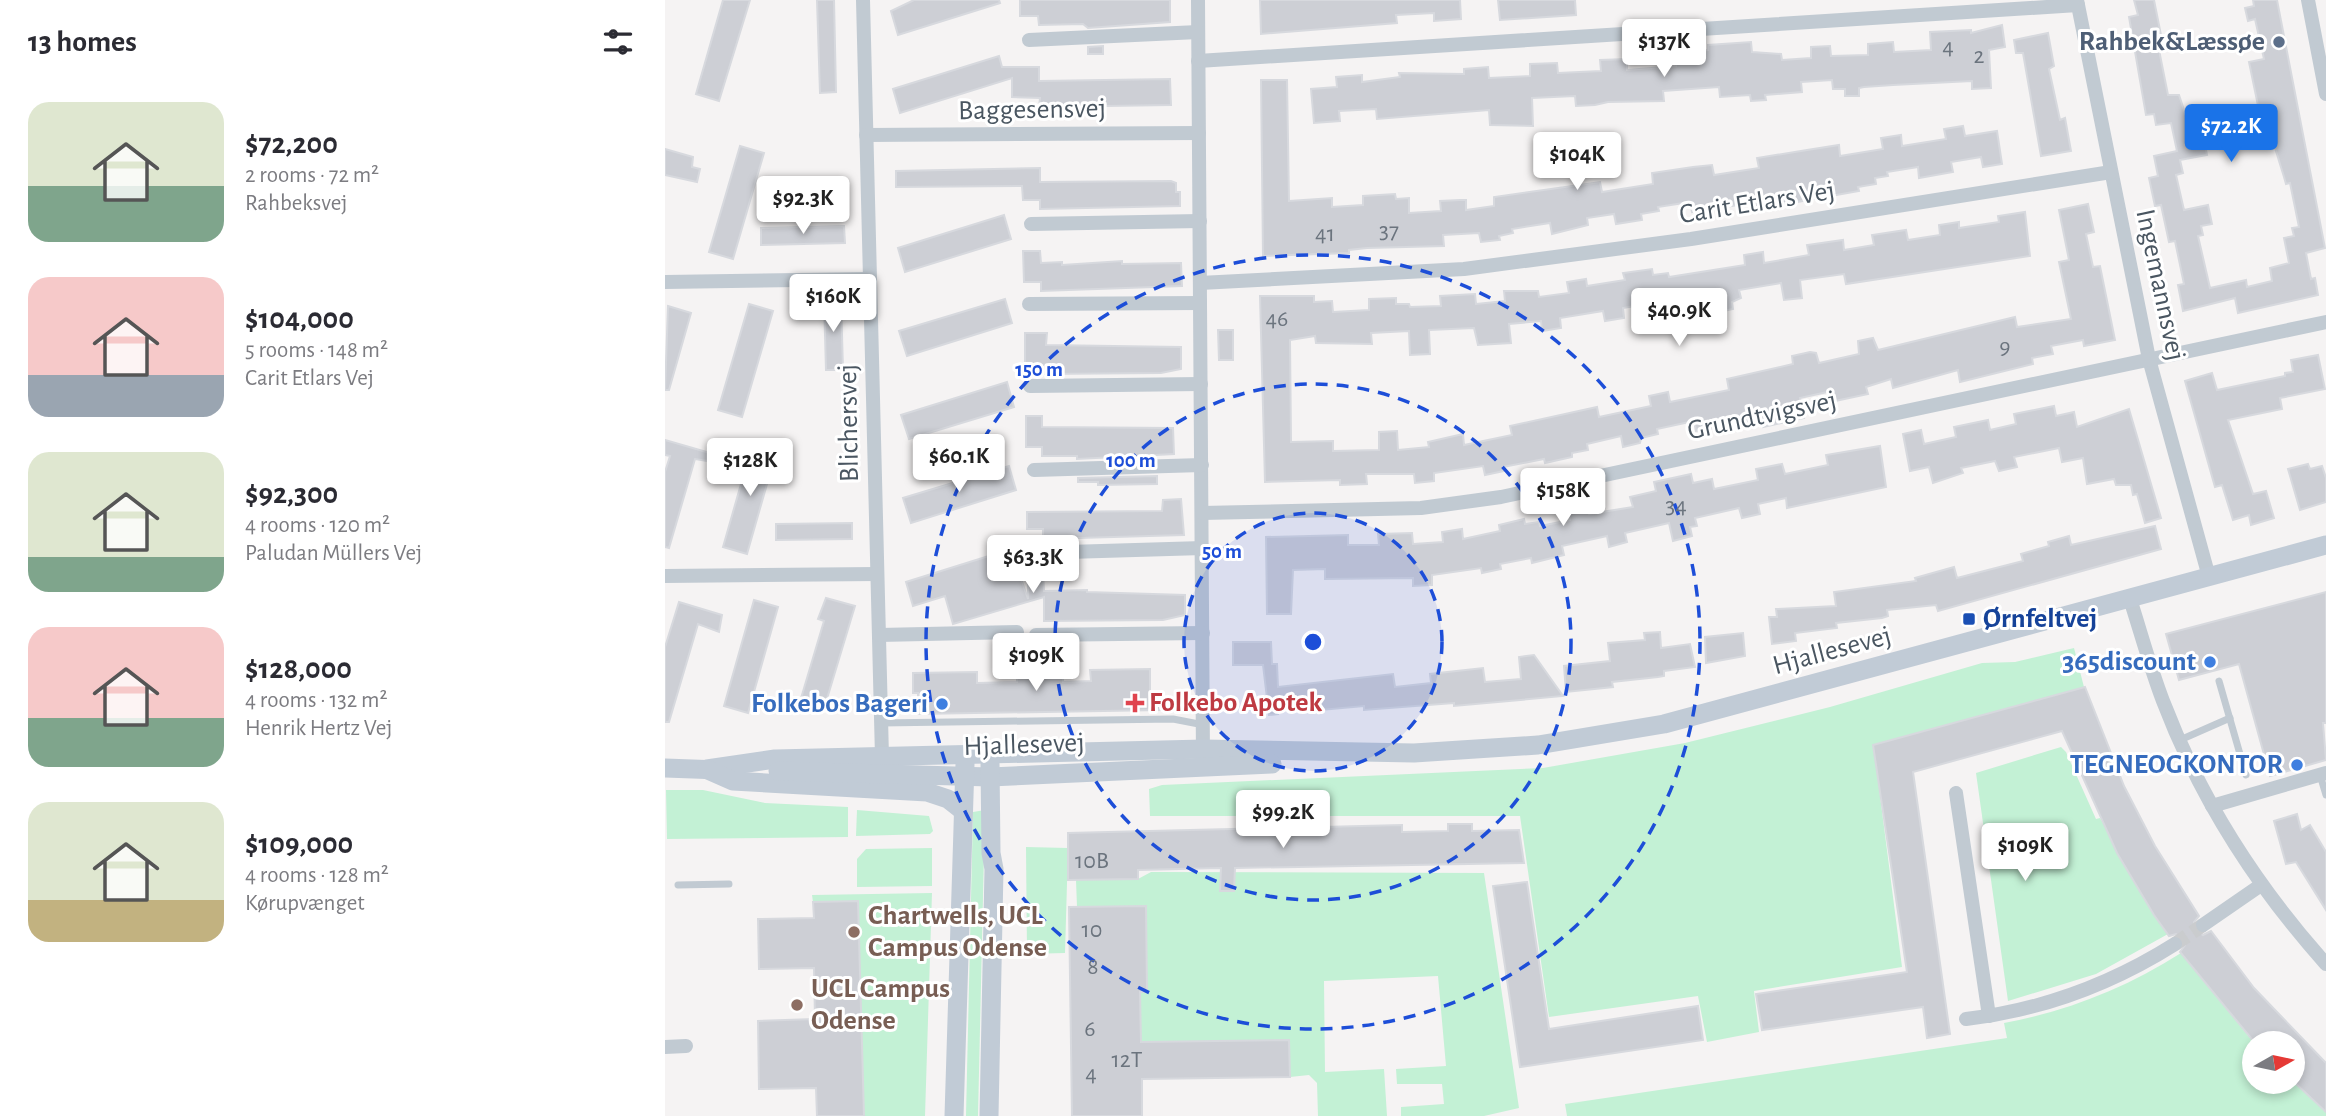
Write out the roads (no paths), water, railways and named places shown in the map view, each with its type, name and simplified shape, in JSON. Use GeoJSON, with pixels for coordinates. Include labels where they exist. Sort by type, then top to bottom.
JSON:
{"type":"FeatureCollection","features":[{"type":"Feature","properties":{"kind":"main road","name":"Hjallesevej"},"geometry":{"type":"LineString","coordinates":[[707,769],[775,759],[966,756],[1203,757],[1538,745],[1664,724],[2326,545]]}},
{"type":"Feature","properties":{"kind":"main road"},"geometry":{"type":"LineString","coordinates":[[954,1116],[962,810],[966,756]]}},
{"type":"Feature","properties":{"kind":"main road"},"geometry":{"type":"LineString","coordinates":[[989,1116],[994,869],[991,853],[990,756]]}},
{"type":"Feature","properties":{"kind":"main road","name":"Hjallesevej"},"geometry":{"type":"LineString","coordinates":[[665,768],[990,777],[1203,757]]}},
{"type":"Feature","properties":{"kind":"main road"},"geometry":{"type":"LineString","coordinates":[[707,769],[733,781],[927,792],[949,799],[962,810]]}},
{"type":"Feature","properties":{"kind":"main road"},"geometry":{"type":"LineString","coordinates":[[994,869],[999,854],[1002,793],[1006,783],[1018,775]]}},
{"type":"Feature","properties":{"kind":"street","name":"Blichersvej"},"geometry":{"type":"LineString","coordinates":[[863,0],[882,757]]}},
{"type":"Feature","properties":{"kind":"street"},"geometry":{"type":"LineString","coordinates":[[1198,0],[1205,725],[1203,757]]}},
{"type":"Feature","properties":{"kind":"street"},"geometry":{"type":"LineString","coordinates":[[2308,0],[2326,94]]}},
{"type":"Feature","properties":{"kind":"street"},"geometry":{"type":"LineString","coordinates":[[1198,61],[2078,3]]}},
{"type":"Feature","properties":{"kind":"street","name":"Ingemannsvej"},"geometry":{"type":"LineString","coordinates":[[2078,3],[2149,359],[2209,577]]}},
{"type":"Feature","properties":{"kind":"street"},"geometry":{"type":"LineString","coordinates":[[1029,40],[1198,32]]}},
{"type":"Feature","properties":{"kind":"street","name":"Baggesensvej"},"geometry":{"type":"LineString","coordinates":[[866,135],[1199,133]]}},
{"type":"Feature","properties":{"kind":"street","name":"Carit Etlars Vej"},"geometry":{"type":"LineString","coordinates":[[1201,283],[1464,270],[1691,239],[2111,172]]}},
{"type":"Feature","properties":{"kind":"street"},"geometry":{"type":"LineString","coordinates":[[1031,224],[1200,221]]}},
{"type":"Feature","properties":{"kind":"street"},"geometry":{"type":"LineString","coordinates":[[665,282],[870,279]]}},
{"type":"Feature","properties":{"kind":"street"},"geometry":{"type":"LineString","coordinates":[[1029,304],[1200,303]]}},
{"type":"Feature","properties":{"kind":"street","name":"Grundtvigsvej"},"geometry":{"type":"LineString","coordinates":[[1202,513],[1421,508],[1501,497],[2326,322]]}},
{"type":"Feature","properties":{"kind":"street"},"geometry":{"type":"LineString","coordinates":[[1030,386],[1201,384]]}},
{"type":"Feature","properties":{"kind":"street"},"geometry":{"type":"LineString","coordinates":[[1034,470],[1202,466]]}},
{"type":"Feature","properties":{"kind":"street"},"geometry":{"type":"LineString","coordinates":[[1034,552],[1203,548]]}},
{"type":"Feature","properties":{"kind":"street"},"geometry":{"type":"LineString","coordinates":[[665,576],[877,574]]}},
{"type":"Feature","properties":{"kind":"street"},"geometry":{"type":"LineString","coordinates":[[2130,599],[2163,701],[2212,806],[2260,885],[2325,962]]}},
{"type":"Feature","properties":{"kind":"street"},"geometry":{"type":"LineString","coordinates":[[879,635],[1017,632]]}},
{"type":"Feature","properties":{"kind":"street"},"geometry":{"type":"LineString","coordinates":[[1036,635],[1203,633]]}},
{"type":"Feature","properties":{"kind":"street"},"geometry":{"type":"LineString","coordinates":[[2212,806],[2323,774]]}},
{"type":"Feature","properties":{"kind":"street"},"geometry":{"type":"LineString","coordinates":[[1956,793],[1989,1016]]}},
{"type":"Feature","properties":{"kind":"street"},"geometry":{"type":"LineString","coordinates":[[2203,925],[2260,885]]}},
{"type":"Feature","properties":{"kind":"street"},"geometry":{"type":"LineString","coordinates":[[1966,1019],[2079,994],[2137,969],[2175,944]]}},
{"type":"Feature","properties":{"kind":"street"},"geometry":{"type":"LineString","coordinates":[[665,1047],[686,1046]]}},
{"type":"Feature","properties":{"kind":"lane"},"geometry":{"type":"LineString","coordinates":[[2220,681],[2246,775]]}},
{"type":"Feature","properties":{"kind":"lane"},"geometry":{"type":"LineString","coordinates":[[2180,740],[2230,718]]}},
{"type":"Feature","properties":{"kind":"lane"},"geometry":{"type":"LineString","coordinates":[[881,723],[1173,719],[1205,725]]}},
{"type":"Feature","properties":{"kind":"lane"},"geometry":{"type":"LineString","coordinates":[[2323,774],[2326,795]]}},
{"type":"Feature","properties":{"kind":"lane"},"geometry":{"type":"LineString","coordinates":[[678,885],[729,884]]}},
{"type":"Feature","properties":{"kind":"tunnel"},"geometry":{"type":"LineString","coordinates":[[2175,944],[2203,925]]}},
{"type":"Feature","properties":{"kind":"place","name":"Rahbek&Læssøe"},"geometry":{"type":"Point","coordinates":[2279,42]}},
{"type":"Feature","properties":{"kind":"place","name":"Ørnfeltvej"},"geometry":{"type":"Point","coordinates":[1969,619]}},
{"type":"Feature","properties":{"kind":"place","name":"365discount"},"geometry":{"type":"Point","coordinates":[2210,662]}},
{"type":"Feature","properties":{"kind":"place","name":"Folkebo Apotek"},"geometry":{"type":"Point","coordinates":[1135,703]}},
{"type":"Feature","properties":{"kind":"place","name":"Folkebos Bageri"},"geometry":{"type":"Point","coordinates":[942,704]}},
{"type":"Feature","properties":{"kind":"place","name":"TEGNEOGKONTOR"},"geometry":{"type":"Point","coordinates":[2297,765]}},
{"type":"Feature","properties":{"kind":"place","name":"Chartwells, UCL Campus Odense"},"geometry":{"type":"Point","coordinates":[854,932]}},
{"type":"Feature","properties":{"kind":"place","name":"UCL Campus Odense"},"geometry":{"type":"Point","coordinates":[797,1005]}}]}
